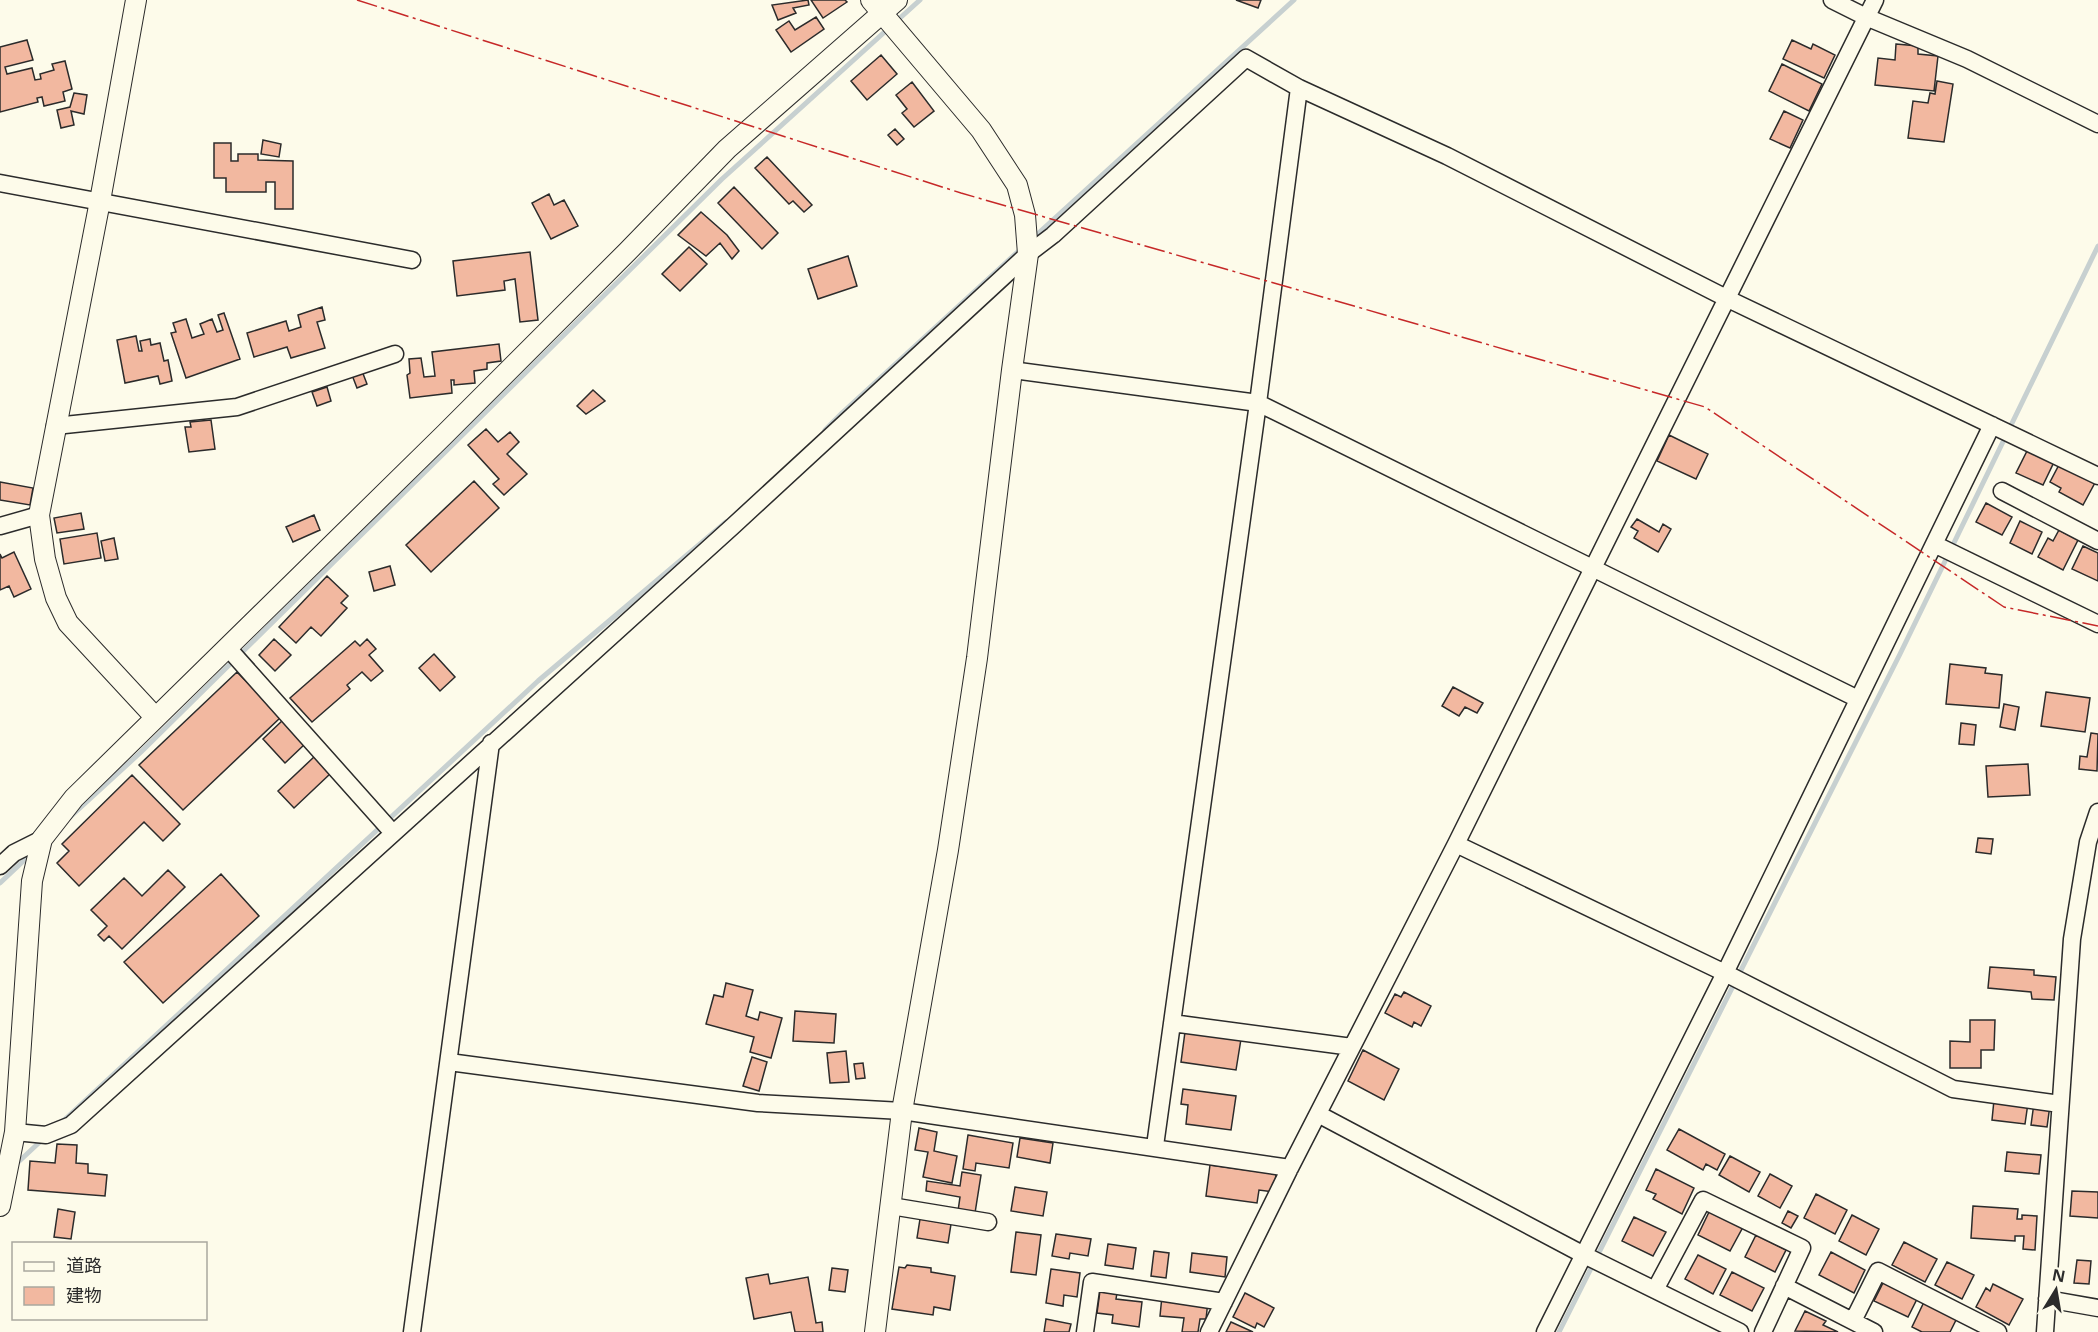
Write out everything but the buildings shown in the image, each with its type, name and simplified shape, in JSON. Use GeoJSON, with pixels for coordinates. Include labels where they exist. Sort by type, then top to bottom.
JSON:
{"type":"FeatureCollection","features":[{"type":"Feature","properties":{"kind":"street"},"geometry":{"type":"LineString","coordinates":[[135,0],[100,201],[39,515],[45,559],[56,598],[68,623],[155,717]]}},
{"type":"Feature","properties":{"kind":"street"},"geometry":{"type":"LineString","coordinates":[[0,1206],[15,1132],[32,881],[42,839],[74,798],[569,310],[727,149],[877,7],[897,0]]}},
{"type":"Feature","properties":{"kind":"street"},"geometry":{"type":"LineString","coordinates":[[1832,0],[1866,17],[1967,59],[2098,124]]}},
{"type":"Feature","properties":{"kind":"street"},"geometry":{"type":"LineString","coordinates":[[1209,1332],[1593,570],[1875,0]]}},
{"type":"Feature","properties":{"kind":"street"},"geometry":{"type":"LineString","coordinates":[[875,1332],[902,1111],[948,850],[977,658],[1028,254],[1025,215],[1017,185],[981,130],[877,7]]}},
{"type":"Feature","properties":{"kind":"street"},"geometry":{"type":"LineString","coordinates":[[15,1132],[46,1135],[71,1125],[1246,58],[1299,88],[1447,156],[1728,299],[2098,476]]}},
{"type":"Feature","properties":{"kind":"street"},"geometry":{"type":"LineString","coordinates":[[1155,1146],[1258,403],[1299,88]]}},
{"type":"Feature","properties":{"kind":"street"},"geometry":{"type":"LineString","coordinates":[[0,183],[412,260]]}},
{"type":"Feature","properties":{"kind":"street"},"geometry":{"type":"LineString","coordinates":[[55,426],[237,407],[395,354]]}},
{"type":"Feature","properties":{"kind":"street"},"geometry":{"type":"LineString","coordinates":[[1012,370],[1258,403],[1858,699]]}},
{"type":"Feature","properties":{"kind":"street"},"geometry":{"type":"LineString","coordinates":[[1545,1332],[1725,974],[1992,425]]}},
{"type":"Feature","properties":{"kind":"street"},"geometry":{"type":"LineString","coordinates":[[2002,491],[2098,541]]}},
{"type":"Feature","properties":{"kind":"street"},"geometry":{"type":"LineString","coordinates":[[0,526],[39,515]]}},
{"type":"Feature","properties":{"kind":"street"},"geometry":{"type":"LineString","coordinates":[[1934,544],[2098,624]]}},
{"type":"Feature","properties":{"kind":"street"},"geometry":{"type":"LineString","coordinates":[[228,648],[393,833]]}},
{"type":"Feature","properties":{"kind":"street"},"geometry":{"type":"LineString","coordinates":[[412,1332],[491,743]]}},
{"type":"Feature","properties":{"kind":"street"},"geometry":{"type":"LineString","coordinates":[[2045,1332],[2072,939],[2098,812]]}},
{"type":"Feature","properties":{"kind":"street"},"geometry":{"type":"LineString","coordinates":[[0,866],[14,853],[42,839]]}},
{"type":"Feature","properties":{"kind":"street"},"geometry":{"type":"LineString","coordinates":[[1456,844],[1725,974],[1953,1089],[2060,1104]]}},
{"type":"Feature","properties":{"kind":"street"},"geometry":{"type":"LineString","coordinates":[[1172,1023],[1352,1047]]}},
{"type":"Feature","properties":{"kind":"street"},"geometry":{"type":"LineString","coordinates":[[449,1062],[758,1103],[902,1111],[1155,1146],[1290,1168]]}},
{"type":"Feature","properties":{"kind":"street"},"geometry":{"type":"LineString","coordinates":[[1318,1114],[1584,1255],[1740,1332]]}},
{"type":"Feature","properties":{"kind":"street"},"geometry":{"type":"LineString","coordinates":[[1655,1290],[1703,1200],[1802,1248],[1763,1332]]}},
{"type":"Feature","properties":{"kind":"street"},"geometry":{"type":"LineString","coordinates":[[891,1206],[988,1222]]}},
{"type":"Feature","properties":{"kind":"street"},"geometry":{"type":"LineString","coordinates":[[1853,1321],[1878,1271],[1998,1332]]}},
{"type":"Feature","properties":{"kind":"street"},"geometry":{"type":"LineString","coordinates":[[1084,1332],[1092,1282],[1224,1302]]}},
{"type":"Feature","properties":{"kind":"street"},"geometry":{"type":"LineString","coordinates":[[1784,1286],[1874,1332]]}},
{"type":"Feature","properties":{"kind":"street"},"geometry":{"type":"LineString","coordinates":[[2047,1299],[2098,1308]]}},
{"type":"Feature","properties":{"kind":"waterway"},"geometry":{"type":"LineString","coordinates":[[69,818],[141,752],[722,179],[920,0]]}},
{"type":"Feature","properties":{"kind":"waterway"},"geometry":{"type":"LineString","coordinates":[[1032,239],[1294,0]]}},
{"type":"Feature","properties":{"kind":"waterway"},"geometry":{"type":"LineString","coordinates":[[1559,1332],[1900,654],[2098,246]]}},
{"type":"Feature","properties":{"kind":"waterway"},"geometry":{"type":"LineString","coordinates":[[825,430],[1023,247]]}},
{"type":"Feature","properties":{"kind":"waterway"},"geometry":{"type":"LineString","coordinates":[[61,1123],[538,681],[726,522]]}},
{"type":"Feature","properties":{"kind":"waterway"},"geometry":{"type":"LineString","coordinates":[[0,883],[32,853]]}},
{"type":"Feature","properties":{"kind":"waterway"},"geometry":{"type":"LineString","coordinates":[[14,1166],[43,1139]]}},
{"type":"Feature","properties":{"kind":"power"},"geometry":{"type":"LineString","coordinates":[[357,0],[961,193],[1705,407],[2004,607],[2098,626]]}}]}
